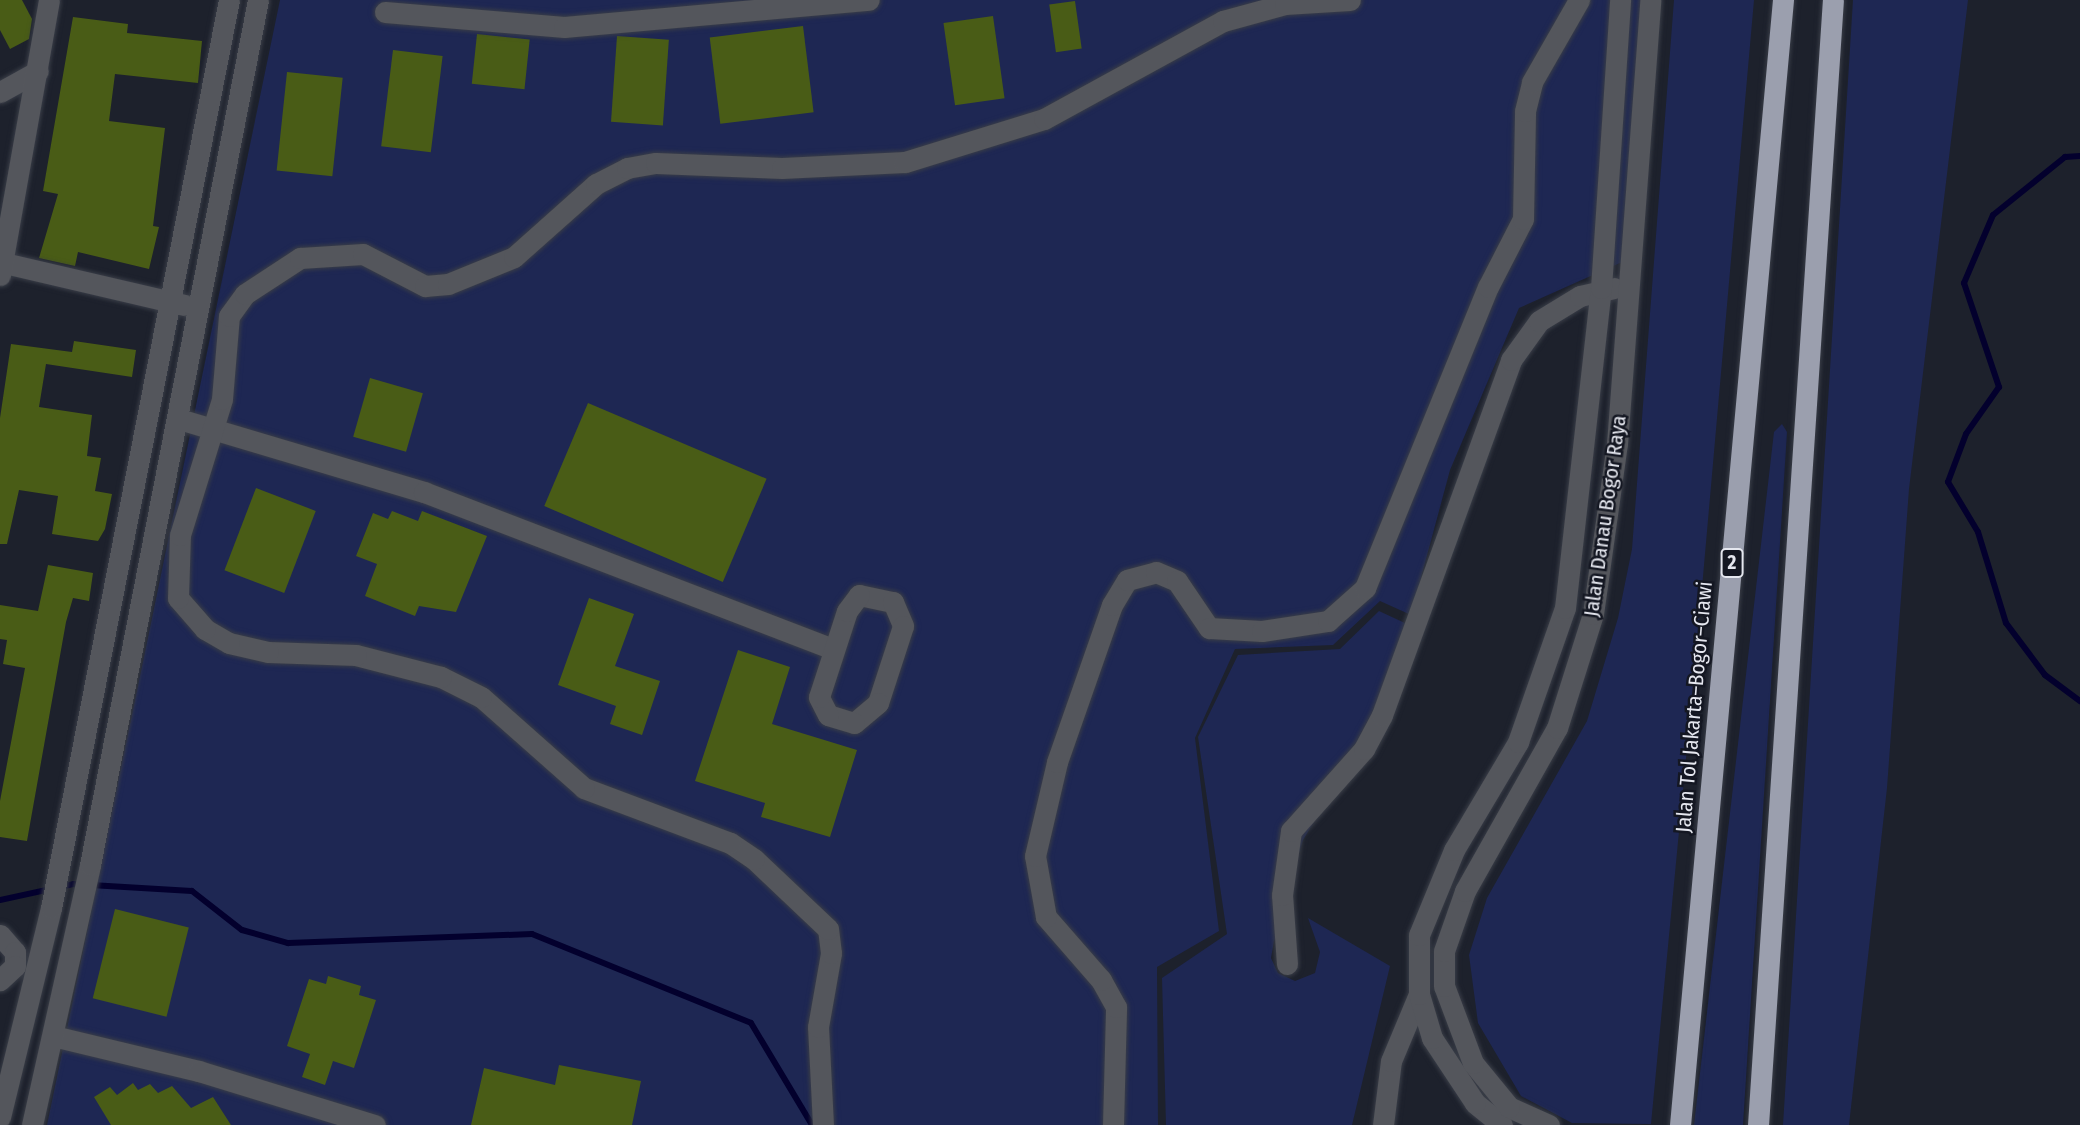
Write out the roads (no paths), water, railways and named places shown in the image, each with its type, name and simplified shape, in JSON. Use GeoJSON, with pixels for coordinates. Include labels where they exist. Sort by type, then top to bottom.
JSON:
{"type":"FeatureCollection","features":[{"type":"Feature","properties":{"kind":"highway","name":"Jalan Tol Jakarta–Bogor–Ciawi"},"geometry":{"type":"LineString","coordinates":[[1680,1125],[1783,0]]}},
{"type":"Feature","properties":{"kind":"highway"},"geometry":{"type":"LineString","coordinates":[[1758,1125],[1833,0]]}},
{"type":"Feature","properties":{"kind":"street"},"geometry":{"type":"LineString","coordinates":[[49,0],[1,266],[197,308]]}},
{"type":"Feature","properties":{"kind":"street"},"geometry":{"type":"LineString","coordinates":[[0,1117],[2,1090],[51,908],[229,0]]}},
{"type":"Feature","properties":{"kind":"street"},"geometry":{"type":"LineString","coordinates":[[32,1125],[90,865],[179,419],[197,308],[258,0]]}},
{"type":"Feature","properties":{"kind":"street"},"geometry":{"type":"LineString","coordinates":[[385,12],[564,27],[671,10],[869,0]]}},
{"type":"Feature","properties":{"kind":"street"},"geometry":{"type":"LineString","coordinates":[[823,1125],[818,1027],[831,953],[828,929],[754,859],[730,843],[584,788],[481,697],[441,677],[356,655],[268,652],[229,643],[205,629],[178,598],[180,535],[216,426],[229,316],[245,294],[300,258],[363,254],[425,286],[449,285],[514,257],[596,184],[628,168],[656,163],[782,168],[905,162],[1044,119],[1223,21],[1285,4],[1350,0]]}},
{"type":"Feature","properties":{"kind":"street"},"geometry":{"type":"LineString","coordinates":[[1113,1125],[1116,1007],[1101,980],[1046,917],[1037,890],[1039,825],[1112,605],[1127,580],[1142,572],[1166,575],[1201,621],[1223,633],[1303,628],[1341,614],[1375,569],[1483,297],[1523,219],[1525,111],[1532,82],[1579,0]]}},
{"type":"Feature","properties":{"kind":"street","name":"Jalan Danau Bogor Raya"},"geometry":{"type":"LineString","coordinates":[[1502,1125],[1450,1070],[1419,994],[1419,935],[1428,904],[1518,742],[1564,608],[1601,288],[1620,0]]}},
{"type":"Feature","properties":{"kind":"street","name":"Jalan Danau Bogor Raya"},"geometry":{"type":"LineString","coordinates":[[1548,1125],[1509,1107],[1473,1063],[1444,986],[1444,951],[1465,891],[1528,789],[1581,663],[1606,540],[1630,288],[1650,0]]}},
{"type":"Feature","properties":{"kind":"street"},"geometry":{"type":"LineString","coordinates":[[0,92],[38,71]]}},
{"type":"Feature","properties":{"kind":"street"},"geometry":{"type":"LineString","coordinates":[[1287,964],[1282,895],[1291,831],[1364,749],[1382,715],[1444,556],[1489,411],[1522,340],[1539,321],[1601,288],[1630,288]]}},
{"type":"Feature","properties":{"kind":"street"},"geometry":{"type":"LineString","coordinates":[[179,419],[216,426],[424,492],[833,649]]}},
{"type":"Feature","properties":{"kind":"street"},"geometry":{"type":"LineString","coordinates":[[859,595],[884,596],[898,607],[900,643],[878,704],[862,720],[834,720],[820,703],[833,649],[859,595]]}},
{"type":"Feature","properties":{"kind":"street"},"geometry":{"type":"LineString","coordinates":[[0,935],[15,952],[15,966],[0,981]]}},
{"type":"Feature","properties":{"kind":"street"},"geometry":{"type":"LineString","coordinates":[[1383,1125],[1391,1061],[1419,994]]}},
{"type":"Feature","properties":{"kind":"street"},"geometry":{"type":"LineString","coordinates":[[53,1036],[199,1071],[375,1125]]}},
{"type":"Feature","properties":{"kind":"street","name":"Jalan Danau Bogor Raya"},"geometry":{"type":"LineString","coordinates":[[1538,1125],[1548,1125]]}},
{"type":"Feature","properties":{"kind":"waterway"},"geometry":{"type":"LineString","coordinates":[[2080,156],[2065,157],[1993,215],[1964,283],[1999,387],[1966,434],[1948,482],[1978,532],[2006,623],[2045,675],[2080,701]]}},
{"type":"Feature","properties":{"kind":"waterway"},"geometry":{"type":"LineString","coordinates":[[0,900],[74,884],[192,891],[242,930],[288,943],[532,934],[751,1023],[812,1125]]}}]}
